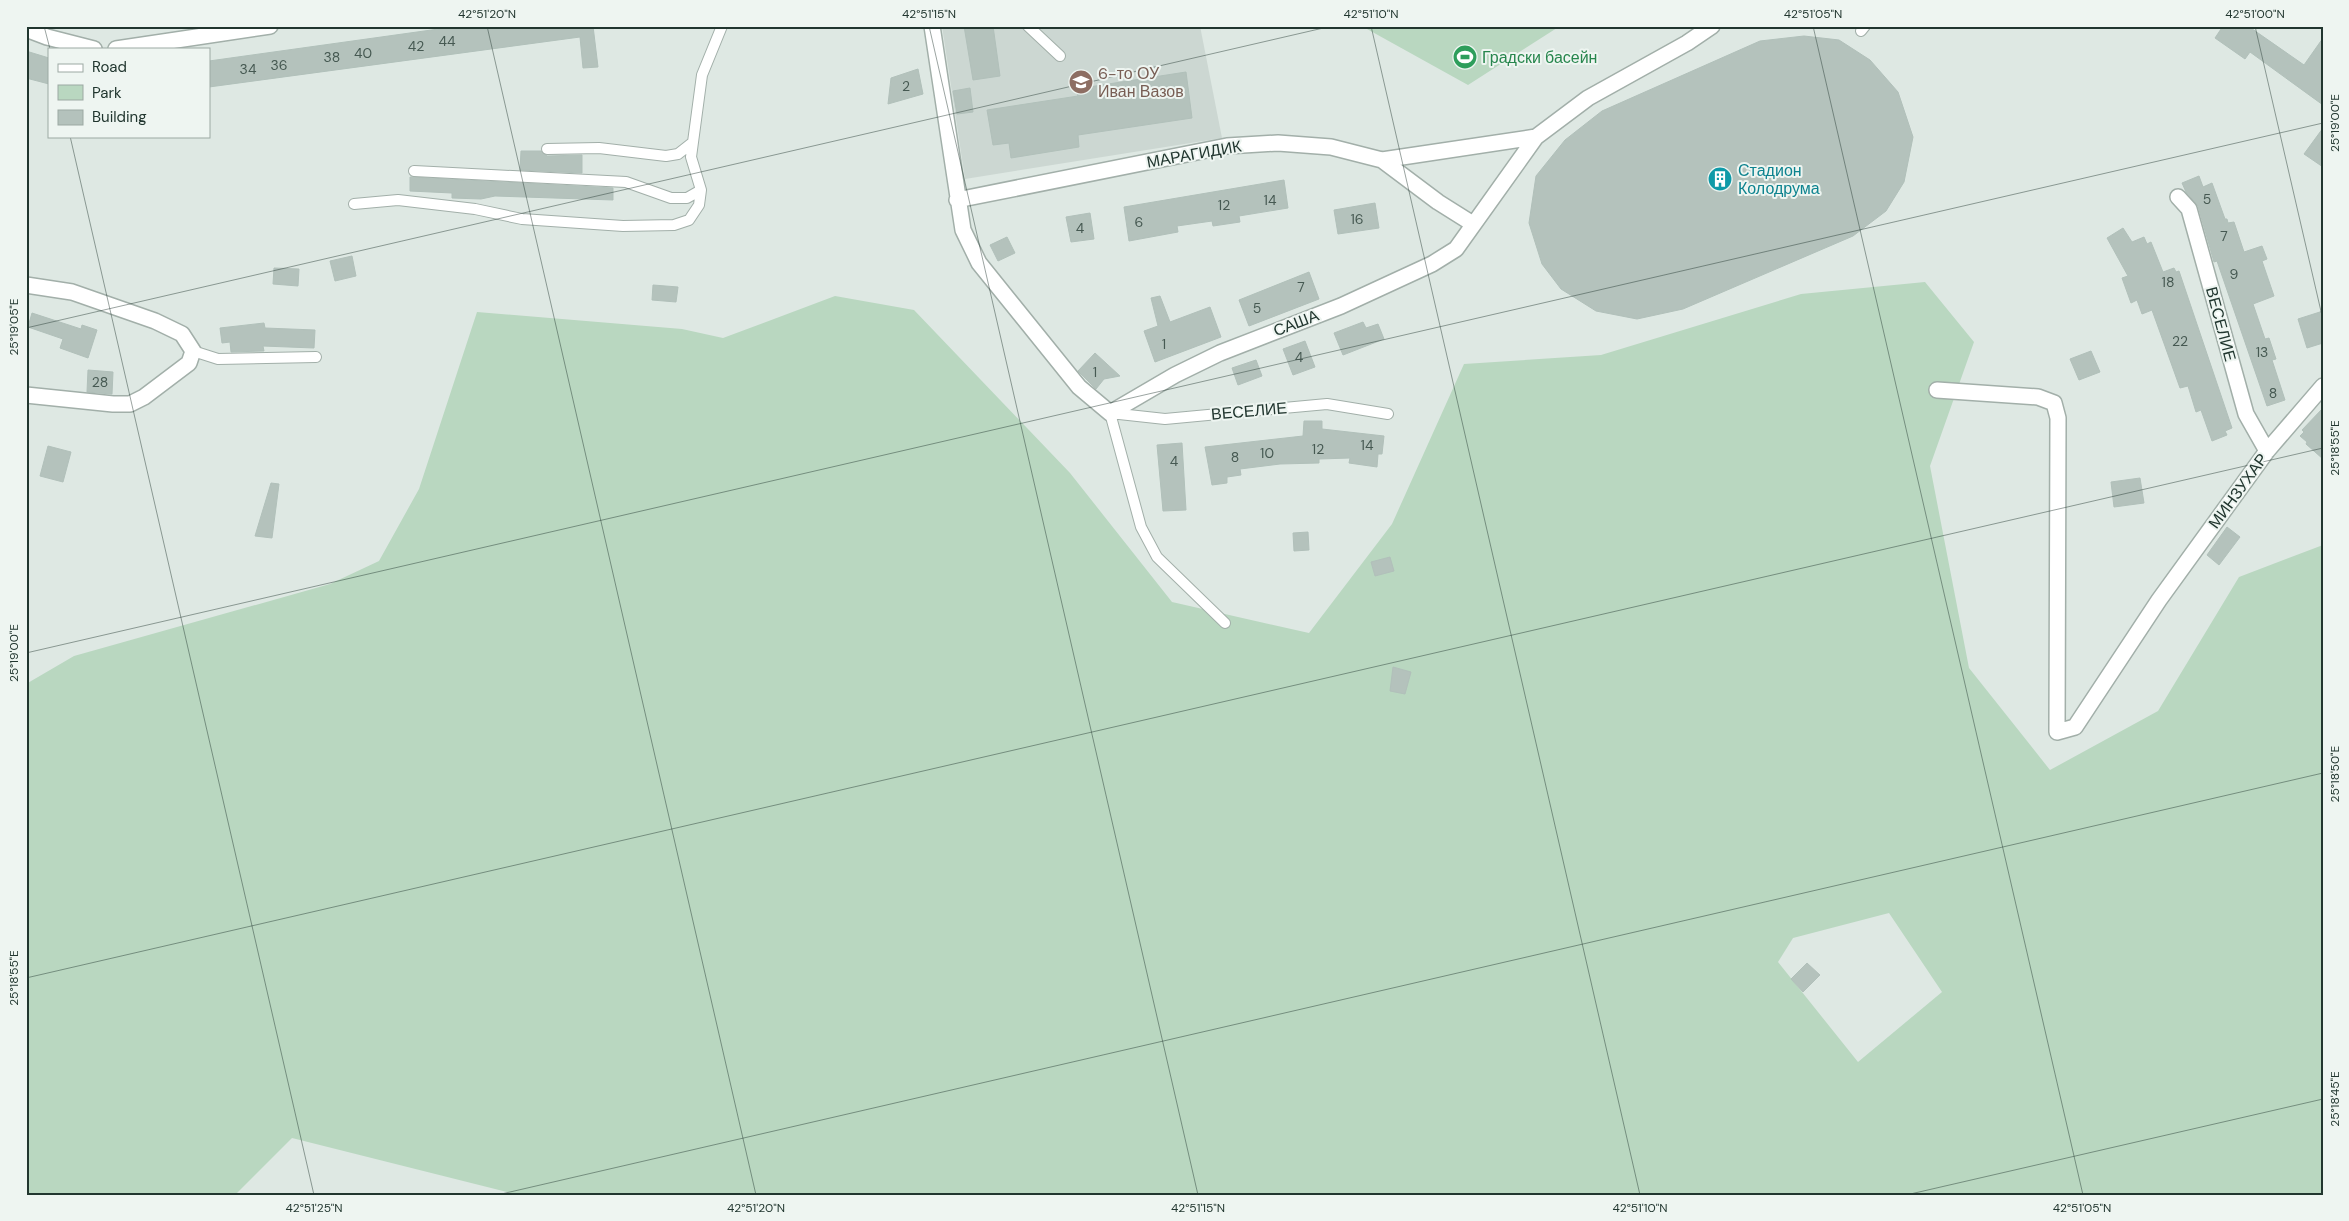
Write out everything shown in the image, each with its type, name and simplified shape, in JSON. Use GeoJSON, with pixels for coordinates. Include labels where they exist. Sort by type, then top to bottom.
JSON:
{"type":"FeatureCollection","features":[{"type":"Feature","properties":{"kind":"street"},"geometry":{"type":"LineString","coordinates":[[123,48],[270,26]]}},
{"type":"Feature","properties":{"kind":"street"},"geometry":{"type":"LineString","coordinates":[[932,26],[963,230],[979,263],[1079,387],[1110,413]]}},
{"type":"Feature","properties":{"kind":"street"},"geometry":{"type":"LineString","coordinates":[[1382,160],[1536,137],[1588,98],[1687,43],[1712,26]]}},
{"type":"Feature","properties":{"kind":"street"},"geometry":{"type":"LineString","coordinates":[[26,29],[47,37],[90,48]]}},
{"type":"Feature","properties":{"kind":"street","name":"САША"},"geometry":{"type":"LineString","coordinates":[[1110,413],[1175,375],[1220,353],[1341,306],[1432,264],[1456,249],[1536,137]]}},
{"type":"Feature","properties":{"kind":"street","name":"МАРАГИДИК"},"geometry":{"type":"LineString","coordinates":[[957,200],[1227,146],[1278,143],[1331,146],[1382,160],[1438,202],[1473,224]]}},
{"type":"Feature","properties":{"kind":"street","name":"ВЕСЕЛИЕ"},"geometry":{"type":"LineString","coordinates":[[2178,197],[2189,209],[2246,414],[2267,451]]}},
{"type":"Feature","properties":{"kind":"street"},"geometry":{"type":"LineString","coordinates":[[26,286],[72,292],[155,321],[182,334],[193,351],[189,363],[144,397],[130,404],[26,394]]}},
{"type":"Feature","properties":{"kind":"street","name":"МИНЗУХАР"},"geometry":{"type":"LineString","coordinates":[[1936,390],[2038,397],[2054,403],[2058,418],[2056,732],[2075,727],[2159,600],[2267,451],[2323,386]]}},
{"type":"Feature","properties":{"kind":"lane"},"geometry":{"type":"LineString","coordinates":[[354,204],[398,200],[475,208],[522,219],[623,226],[674,225],[689,220],[699,205],[700,190],[691,157],[702,74],[722,26]]}},
{"type":"Feature","properties":{"kind":"lane"},"geometry":{"type":"LineString","coordinates":[[1028,26],[1060,56]]}},
{"type":"Feature","properties":{"kind":"lane"},"geometry":{"type":"LineString","coordinates":[[547,149],[600,148],[666,156],[678,154],[692,143]]}},
{"type":"Feature","properties":{"kind":"lane"},"geometry":{"type":"LineString","coordinates":[[414,171],[626,182],[671,198],[688,198],[700,190]]}},
{"type":"Feature","properties":{"kind":"lane"},"geometry":{"type":"LineString","coordinates":[[193,351],[218,359],[316,357]]}},
{"type":"Feature","properties":{"kind":"lane","name":"ВЕСЕЛИЕ"},"geometry":{"type":"LineString","coordinates":[[1110,413],[1165,419],[1327,404],[1388,414]]}},
{"type":"Feature","properties":{"kind":"lane"},"geometry":{"type":"LineString","coordinates":[[1110,413],[1141,527],[1157,557],[1225,623]]}},
{"type":"Feature","properties":{"kind":"shaded area","name":"6-то ОУ Иван Вазов"},"geometry":{"type":"Polygon","coordinates":[[[942,26],[1200,26],[1222,138],[965,179],[942,26]]]}},
{"type":"Feature","properties":{"kind":"green space","name":"Градски басейн"},"geometry":{"type":"Polygon","coordinates":[[[1366,26],[1560,26],[1468,85],[1367,29],[1366,26]]]}},
{"type":"Feature","properties":{"kind":"green space"},"geometry":{"type":"Polygon","coordinates":[[[1925,282],[1974,342],[1930,466],[1969,668],[2050,770],[2158,711],[2239,577],[2323,545],[2323,1195],[519,1195],[292,1138],[235,1195],[26,1195],[26,684],[74,656],[330,584],[379,561],[419,489],[477,312],[682,329],[723,338],[835,296],[914,310],[1070,473],[1172,602],[1309,633],[1392,524],[1464,364],[1601,355],[1801,294],[1925,282]],[[1889,913],[1793,938],[1778,962],[1858,1062],[1942,992],[1889,913]]]}},
{"type":"Feature","properties":{"kind":"building"},"geometry":{"type":"Polygon","coordinates":[[[460,26],[593,26],[598,67],[583,68],[580,37],[210,87],[210,61],[460,26]]]}},
{"type":"Feature","properties":{"kind":"building"},"geometry":{"type":"Polygon","coordinates":[[[964,26],[993,26],[1000,76],[973,80],[964,26]]]}},
{"type":"Feature","properties":{"kind":"building"},"geometry":{"type":"Polygon","coordinates":[[[2223,26],[2248,26],[2304,65],[2323,38],[2323,105],[2250,52],[2245,59],[2215,38],[2223,26]]]}},
{"type":"Feature","properties":{"kind":"building","name":"Стадион Колодрума"},"geometry":{"type":"Polygon","coordinates":[[[1804,36],[1839,40],[1870,60],[1898,92],[1913,137],[1904,182],[1886,211],[1853,236],[1683,309],[1637,319],[1596,311],[1561,289],[1542,264],[1529,223],[1536,176],[1565,140],[1602,111],[1760,41],[1804,36]]]}},
{"type":"Feature","properties":{"kind":"building"},"geometry":{"type":"Polygon","coordinates":[[[26,51],[48,58],[48,84],[26,78],[26,51]]]}},
{"type":"Feature","properties":{"kind":"building"},"geometry":{"type":"Polygon","coordinates":[[[918,69],[923,94],[888,104],[891,78],[918,69]]]}},
{"type":"Feature","properties":{"kind":"building"},"geometry":{"type":"Polygon","coordinates":[[[1186,72],[1192,118],[1078,135],[1079,147],[1011,158],[1009,143],[993,145],[987,110],[1078,96],[1076,89],[1186,72]]]}},
{"type":"Feature","properties":{"kind":"building"},"geometry":{"type":"Polygon","coordinates":[[[970,88],[973,112],[957,114],[953,91],[970,88]]]}},
{"type":"Feature","properties":{"kind":"building"},"geometry":{"type":"Polygon","coordinates":[[[2323,128],[2323,167],[2304,154],[2323,128]]]}},
{"type":"Feature","properties":{"kind":"building"},"geometry":{"type":"Polygon","coordinates":[[[521,151],[541,151],[547,156],[582,155],[582,173],[520,170],[521,151]]]}},
{"type":"Feature","properties":{"kind":"building"},"geometry":{"type":"Polygon","coordinates":[[[2199,176],[2203,187],[2212,183],[2225,219],[2227,219],[2228,223],[2234,222],[2244,252],[2262,246],[2267,259],[2262,261],[2274,296],[2253,304],[2265,339],[2269,338],[2276,359],[2272,360],[2285,400],[2267,406],[2217,261],[2214,262],[2198,206],[2186,192],[2182,183],[2199,176]]]}},
{"type":"Feature","properties":{"kind":"building"},"geometry":{"type":"Polygon","coordinates":[[[410,177],[613,188],[613,200],[495,196],[481,199],[452,198],[452,193],[410,191],[410,177]]]}},
{"type":"Feature","properties":{"kind":"building"},"geometry":{"type":"Polygon","coordinates":[[[1284,180],[1288,208],[1239,216],[1240,222],[1213,226],[1212,221],[1177,226],[1178,232],[1129,241],[1124,207],[1284,180]]]}},
{"type":"Feature","properties":{"kind":"building"},"geometry":{"type":"Polygon","coordinates":[[[1375,203],[1379,228],[1338,234],[1334,210],[1375,203]]]}},
{"type":"Feature","properties":{"kind":"building"},"geometry":{"type":"Polygon","coordinates":[[[1090,213],[1094,239],[1071,242],[1066,217],[1090,213]]]}},
{"type":"Feature","properties":{"kind":"building"},"geometry":{"type":"Polygon","coordinates":[[[2123,228],[2132,242],[2144,237],[2147,244],[2151,242],[2163,272],[2174,268],[2176,272],[2179,271],[2232,428],[2225,431],[2227,435],[2212,441],[2201,410],[2196,412],[2188,386],[2180,388],[2152,310],[2142,314],[2137,300],[2131,303],[2122,278],[2128,276],[2107,238],[2123,228]]]}},
{"type":"Feature","properties":{"kind":"building"},"geometry":{"type":"Polygon","coordinates":[[[1007,237],[1015,253],[998,261],[990,245],[1007,237]]]}},
{"type":"Feature","properties":{"kind":"building"},"geometry":{"type":"Polygon","coordinates":[[[352,256],[356,276],[335,281],[330,261],[352,256]]]}},
{"type":"Feature","properties":{"kind":"building"},"geometry":{"type":"Polygon","coordinates":[[[274,268],[299,269],[298,286],[273,284],[274,268]]]}},
{"type":"Feature","properties":{"kind":"building"},"geometry":{"type":"Polygon","coordinates":[[[1309,272],[1319,299],[1249,326],[1239,300],[1309,272]]]}},
{"type":"Feature","properties":{"kind":"building"},"geometry":{"type":"Polygon","coordinates":[[[653,285],[678,287],[676,302],[652,300],[653,285]]]}},
{"type":"Feature","properties":{"kind":"building"},"geometry":{"type":"Polygon","coordinates":[[[1160,296],[1170,322],[1210,307],[1221,337],[1155,362],[1144,331],[1158,326],[1151,298],[1160,296]]]}},
{"type":"Feature","properties":{"kind":"building"},"geometry":{"type":"Polygon","coordinates":[[[2323,311],[2323,343],[2307,348],[2298,319],[2323,311]]]}},
{"type":"Feature","properties":{"kind":"building"},"geometry":{"type":"Polygon","coordinates":[[[32,313],[81,329],[82,325],[97,330],[88,358],[60,348],[63,339],[28,327],[32,313]]]}},
{"type":"Feature","properties":{"kind":"building"},"geometry":{"type":"Polygon","coordinates":[[[1363,322],[1366,328],[1378,324],[1384,339],[1343,355],[1334,333],[1363,322]]]}},
{"type":"Feature","properties":{"kind":"building"},"geometry":{"type":"Polygon","coordinates":[[[264,323],[265,328],[315,330],[314,348],[263,346],[264,351],[231,352],[230,342],[222,343],[220,328],[264,323]]]}},
{"type":"Feature","properties":{"kind":"building"},"geometry":{"type":"Polygon","coordinates":[[[1305,341],[1315,367],[1293,375],[1283,349],[1305,341]]]}},
{"type":"Feature","properties":{"kind":"building"},"geometry":{"type":"Polygon","coordinates":[[[2091,351],[2100,372],[2079,380],[2070,359],[2091,351]]]}},
{"type":"Feature","properties":{"kind":"building"},"geometry":{"type":"Polygon","coordinates":[[[1095,353],[1120,376],[1104,379],[1096,389],[1078,371],[1095,353]]]}},
{"type":"Feature","properties":{"kind":"building"},"geometry":{"type":"Polygon","coordinates":[[[1256,360],[1262,376],[1238,385],[1232,368],[1256,360]]]}},
{"type":"Feature","properties":{"kind":"building"},"geometry":{"type":"Polygon","coordinates":[[[88,370],[113,372],[112,394],[87,392],[88,370]]]}},
{"type":"Feature","properties":{"kind":"building"},"geometry":{"type":"Polygon","coordinates":[[[2323,408],[2323,459],[2300,436],[2304,432],[2302,430],[2323,408]]]}},
{"type":"Feature","properties":{"kind":"building"},"geometry":{"type":"Polygon","coordinates":[[[1304,421],[1322,421],[1322,429],[1384,436],[1382,454],[1378,454],[1377,467],[1349,463],[1350,458],[1319,459],[1319,463],[1280,464],[1240,469],[1241,475],[1227,477],[1227,483],[1212,485],[1205,447],[1303,436],[1304,421]]]}},
{"type":"Feature","properties":{"kind":"building"},"geometry":{"type":"Polygon","coordinates":[[[1182,443],[1186,510],[1163,511],[1157,445],[1182,443]]]}},
{"type":"Feature","properties":{"kind":"building"},"geometry":{"type":"Polygon","coordinates":[[[48,446],[71,452],[63,482],[40,476],[48,446]]]}},
{"type":"Feature","properties":{"kind":"building"},"geometry":{"type":"Polygon","coordinates":[[[2140,478],[2144,503],[2114,507],[2111,482],[2140,478]]]}},
{"type":"Feature","properties":{"kind":"building"},"geometry":{"type":"Polygon","coordinates":[[[271,483],[279,484],[272,538],[255,536],[271,483]]]}},
{"type":"Feature","properties":{"kind":"building"},"geometry":{"type":"Polygon","coordinates":[[[2227,527],[2240,537],[2219,565],[2207,555],[2227,527]]]}},
{"type":"Feature","properties":{"kind":"building"},"geometry":{"type":"Polygon","coordinates":[[[1308,532],[1309,550],[1294,551],[1293,533],[1308,532]]]}},
{"type":"Feature","properties":{"kind":"building"},"geometry":{"type":"Polygon","coordinates":[[[1390,557],[1394,571],[1375,576],[1371,562],[1390,557]]]}},
{"type":"Feature","properties":{"kind":"building"},"geometry":{"type":"Polygon","coordinates":[[[1393,667],[1411,672],[1405,694],[1390,691],[1393,667]]]}},
{"type":"Feature","properties":{"kind":"building"},"geometry":{"type":"Polygon","coordinates":[[[1807,963],[1820,975],[1803,992],[1791,979],[1807,963]]]}},
{"type":"Feature","properties":{"kind":"place","name":"Градски басейн"},"geometry":{"type":"Point","coordinates":[1465,57]}},
{"type":"Feature","properties":{"kind":"place","name":"6-то ОУ Иван Вазов"},"geometry":{"type":"Point","coordinates":[1081,82]}},
{"type":"Feature","properties":{"kind":"place","name":"Стадион Колодрума"},"geometry":{"type":"Point","coordinates":[1720,179]}}]}
